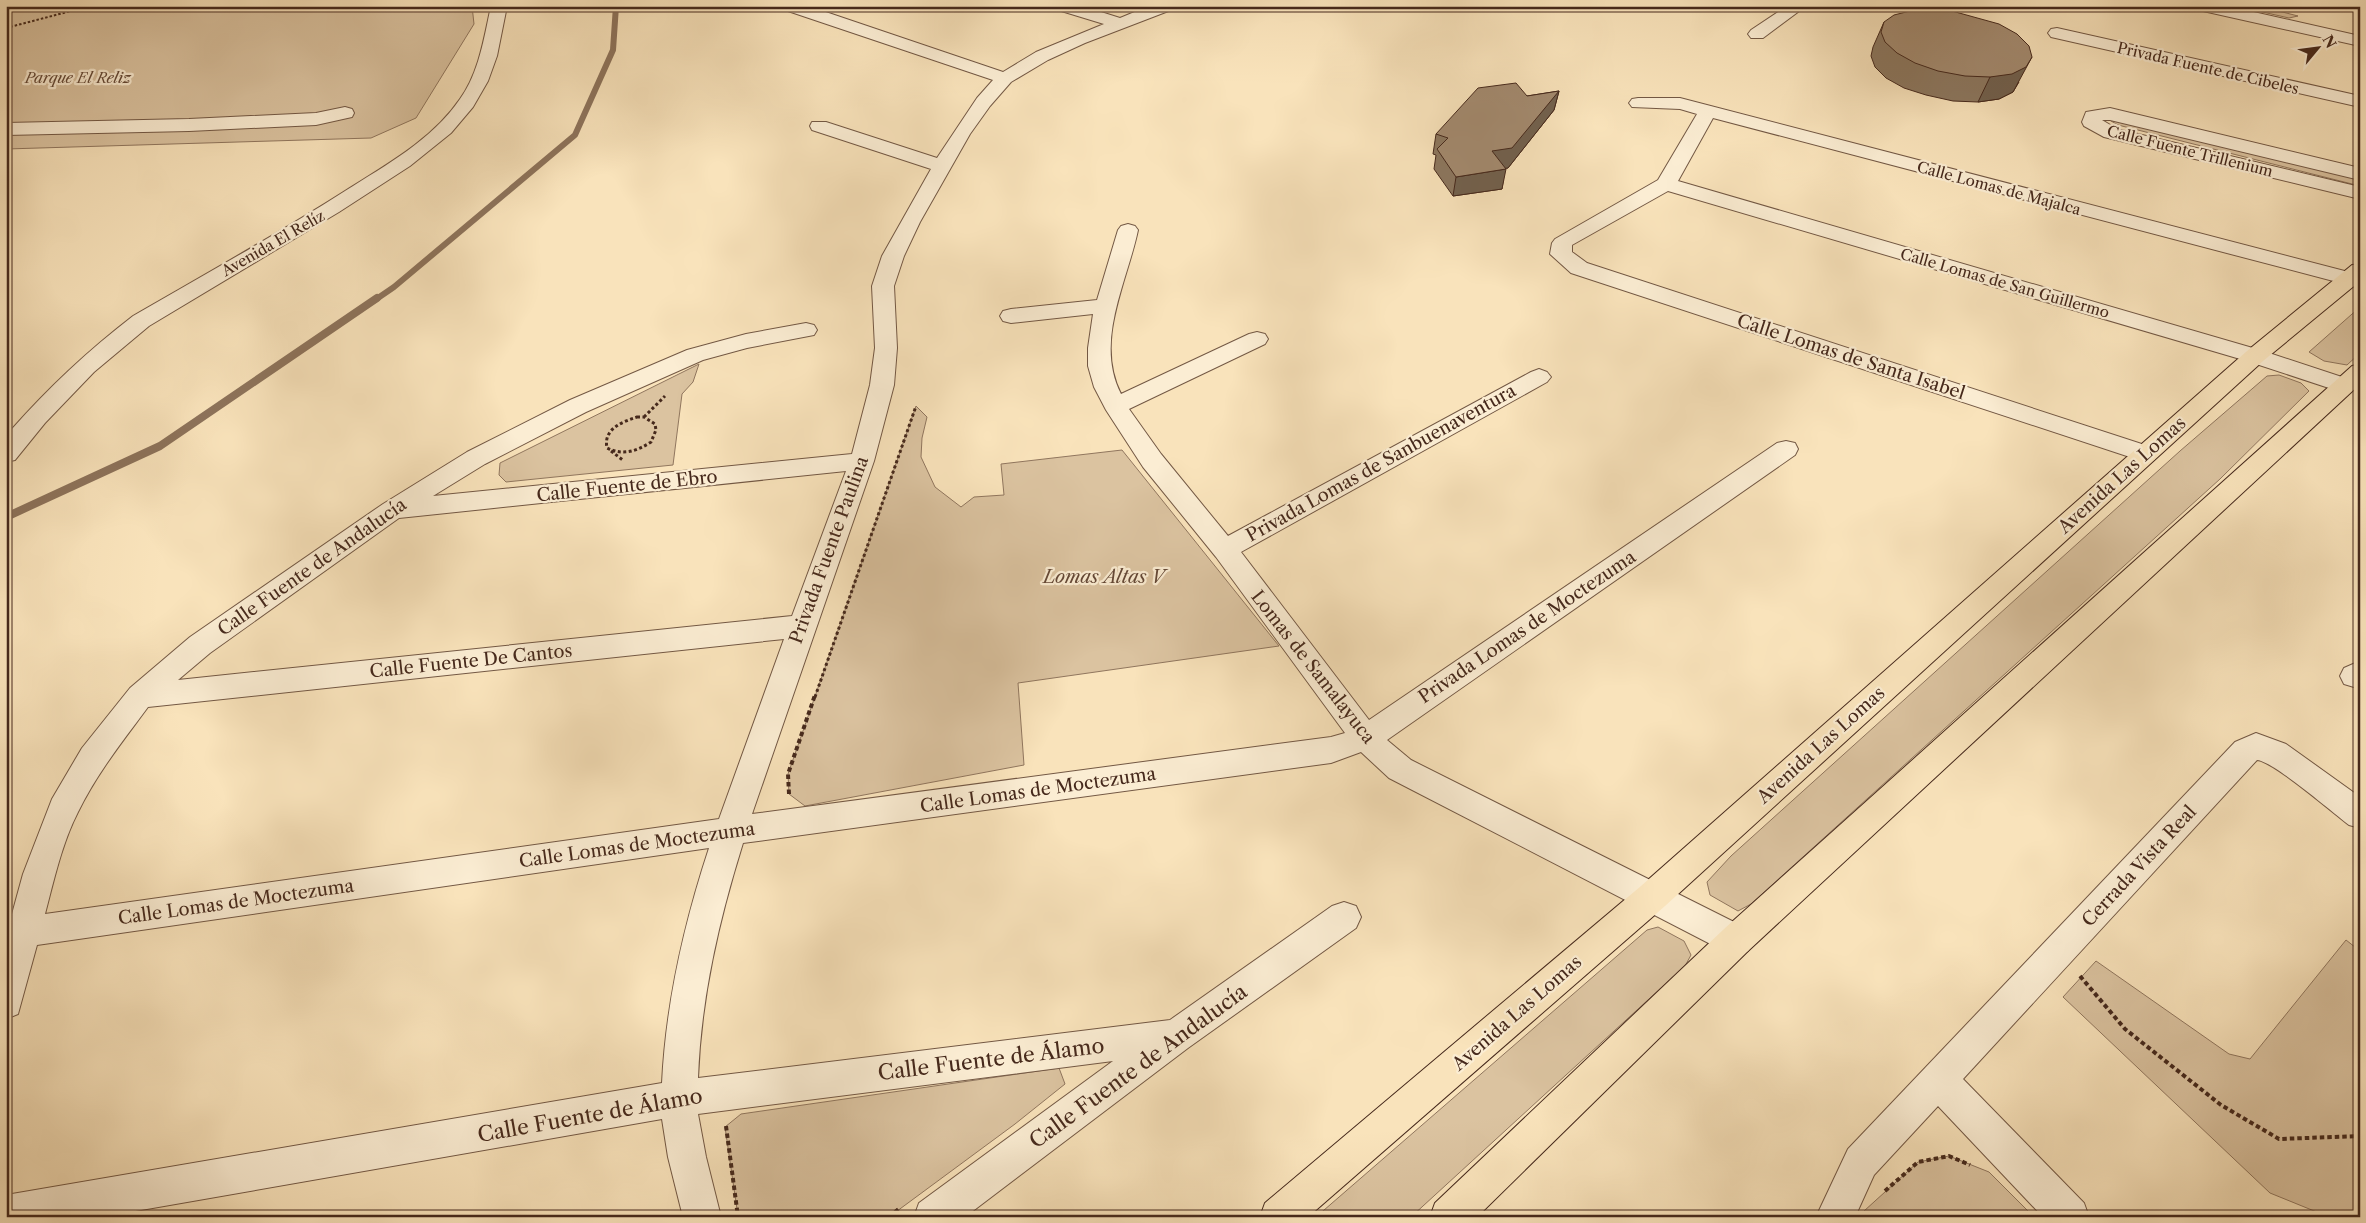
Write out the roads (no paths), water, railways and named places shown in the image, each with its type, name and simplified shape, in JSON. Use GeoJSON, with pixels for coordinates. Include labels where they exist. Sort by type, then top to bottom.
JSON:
{"type":"FeatureCollection","features":[{"type":"Feature","properties":{"kind":"main road","name":"Avenida Las Lomas"},"geometry":{"type":"LineString","coordinates":[[1279,1217],[1653,896],[2255,356],[2356,277]]}},
{"type":"Feature","properties":{"kind":"main road"},"geometry":{"type":"LineString","coordinates":[[1449,1217],[1736,940],[2351,378]]}},
{"type":"Feature","properties":{"kind":"street","name":"Avenida El Relíz"},"geometry":{"type":"LineString","coordinates":[[6,454],[58,393],[90,361],[126,333],[182,296],[330,209],[398,166],[450,124],[469,101],[489,55],[499,6]]}},
{"type":"Feature","properties":{"kind":"street"},"geometry":{"type":"LineString","coordinates":[[791,6],[1005,78]]}},
{"type":"Feature","properties":{"kind":"street"},"geometry":{"type":"LineString","coordinates":[[1064,6],[1120,23]]}},
{"type":"Feature","properties":{"kind":"street","name":"Privada Fuente Paulina"},"geometry":{"type":"LineString","coordinates":[[702,1217],[686,1144],[679,1098],[684,1018],[698,950],[730,831],[862,461],[874,422],[882,385],[886,348],[883,286],[893,256],[942,166],[983,102],[1005,78],[1042,56],[1165,6]]}},
{"type":"Feature","properties":{"kind":"street"},"geometry":{"type":"LineString","coordinates":[[1758,34],[1798,6]]}},
{"type":"Feature","properties":{"kind":"street"},"geometry":{"type":"LineString","coordinates":[[2203,6],[2360,41]]}},
{"type":"Feature","properties":{"kind":"street"},"geometry":{"type":"LineString","coordinates":[[2258,6],[2360,28]]}},
{"type":"Feature","properties":{"kind":"street","name":"Privada Fuente de Cibeles"},"geometry":{"type":"LineString","coordinates":[[2057,33],[2360,102]]}},
{"type":"Feature","properties":{"kind":"street","name":"Calle Lomas de Majalca"},"geometry":{"type":"LineString","coordinates":[[1638,103],[1680,104],[2356,277]]}},
{"type":"Feature","properties":{"kind":"street"},"geometry":{"type":"LineString","coordinates":[[1666,184],[1707,112]]}},
{"type":"Feature","properties":{"kind":"street"},"geometry":{"type":"LineString","coordinates":[[6,129],[199,125],[316,119],[345,113]]}},
{"type":"Feature","properties":{"kind":"street","name":"Calle Fuente Trillenium"},"geometry":{"type":"LineString","coordinates":[[2360,174],[2110,114],[2092,116],[2091,122],[2111,133],[2360,193]]}},
{"type":"Feature","properties":{"kind":"street"},"geometry":{"type":"LineString","coordinates":[[819,126],[942,166]]}},
{"type":"Feature","properties":{"kind":"street","name":"Calle Lomas de Santa Isabel"},"geometry":{"type":"LineString","coordinates":[[1666,184],[1570,237],[1562,243],[1561,254],[1580,268],[2145,454]]}},
{"type":"Feature","properties":{"kind":"street","name":"Calle Lomas de San Guillermo"},"geometry":{"type":"LineString","coordinates":[[1666,184],[2255,356],[2351,378]]}},
{"type":"Feature","properties":{"kind":"street","name":"Lomas de Samalayuca"},"geometry":{"type":"LineString","coordinates":[[1128,230],[1124,255],[1105,306],[1099,340],[1100,367],[1105,386],[1135,437],[1224,550],[1366,738],[1386,759],[1400,769],[1653,896],[1736,940]]}},
{"type":"Feature","properties":{"kind":"street"},"geometry":{"type":"LineString","coordinates":[[1011,316],[1105,306]]}},
{"type":"Feature","properties":{"kind":"street","name":"Calle Fuente de Andalucía"},"geometry":{"type":"LineString","coordinates":[[6,1002],[39,874],[63,809],[93,757],[140,696],[200,645],[392,510],[476,458],[578,406],[654,371],[718,347],[806,330]]}},
{"type":"Feature","properties":{"kind":"street"},"geometry":{"type":"LineString","coordinates":[[1116,406],[1257,339]]}},
{"type":"Feature","properties":{"kind":"street","name":"Privada Lomas de Sanbuenaventura"},"geometry":{"type":"LineString","coordinates":[[1224,550],[1539,377]]}},
{"type":"Feature","properties":{"kind":"street","name":"Privada Lomas de Moctezuma"},"geometry":{"type":"LineString","coordinates":[[1250,761],[1331,750],[1366,738],[1786,449]]}},
{"type":"Feature","properties":{"kind":"street","name":"Calle Fuente de Ebro"},"geometry":{"type":"LineString","coordinates":[[392,510],[862,461]]}},
{"type":"Feature","properties":{"kind":"street","name":"Calle Fuente De Cantos"},"geometry":{"type":"LineString","coordinates":[[140,696],[802,626]]}},
{"type":"Feature","properties":{"kind":"street","name":"Cerrada Vista Real"},"geometry":{"type":"LineString","coordinates":[[1835,1217],[1861,1162],[2057,955],[2235,761],[2256,745],[2275,753],[2293,764],[2360,815]]}},
{"type":"Feature","properties":{"kind":"street","name":"Calle Lomas de Moctezuma"},"geometry":{"type":"LineString","coordinates":[[24,932],[730,831],[1250,761]]}},
{"type":"Feature","properties":{"kind":"street","name":"Calle Fuente de Andalucía"},"geometry":{"type":"LineString","coordinates":[[933,1217],[1176,1036],[1344,917]]}},
{"type":"Feature","properties":{"kind":"street","name":"Calle Fuente de Álamo"},"geometry":{"type":"LineString","coordinates":[[6,1214],[679,1098],[1176,1036]]}},
{"type":"Feature","properties":{"kind":"street"},"geometry":{"type":"LineString","coordinates":[[1938,1079],[2070,1217]]}},
{"type":"Feature","properties":{"kind":"waterway"},"geometry":{"type":"LineString","coordinates":[[375,300],[394,287],[575,135],[613,50],[616,6]]}},
{"type":"Feature","properties":{"kind":"waterway"},"geometry":{"type":"LineString","coordinates":[[6,517],[160,446],[377,298]]}},
{"type":"Feature","properties":{"kind":"park label","name":"Parque El Reliz"},"geometry":{"type":"Point","coordinates":[78,77]}},
{"type":"Feature","properties":{"kind":"park label","name":"Lomas Altas V"},"geometry":{"type":"Point","coordinates":[1104,577]}}]}
